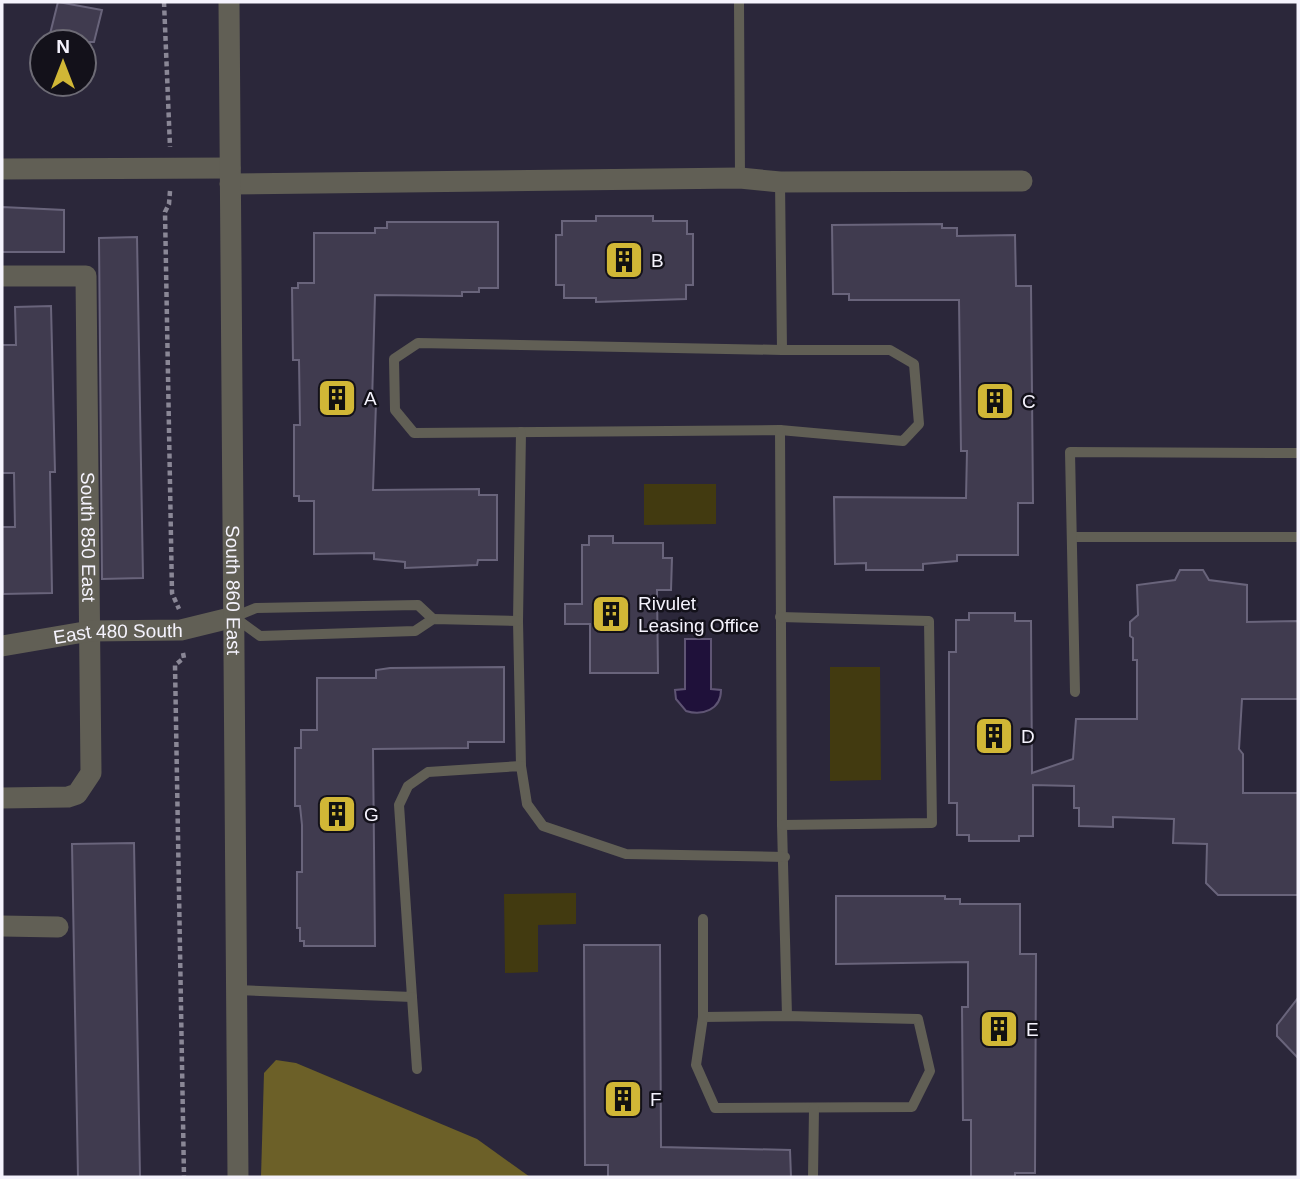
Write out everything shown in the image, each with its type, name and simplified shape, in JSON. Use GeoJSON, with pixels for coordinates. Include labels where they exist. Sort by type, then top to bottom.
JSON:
{"type":"FeatureCollection","features":[{"type":"Feature","properties":{"kind":"street","name":"South 860 East"},"geometry":{"type":"LineString","coordinates":[[229,2],[239,1177]]}},
{"type":"Feature","properties":{"kind":"street"},"geometry":{"type":"LineString","coordinates":[[2,170],[230,176],[740,178],[780,182],[1022,181]]}},
{"type":"Feature","properties":{"kind":"street","name":"South 850 East"},"geometry":{"type":"LineString","coordinates":[[2,276],[86,276],[91,773],[77,794],[57,799],[2,798]]}},
{"type":"Feature","properties":{"kind":"street","name":"East 480 South"},"geometry":{"type":"LineString","coordinates":[[2,646],[90,631],[181,630],[234,617]]}},
{"type":"Feature","properties":{"kind":"street"},"geometry":{"type":"LineString","coordinates":[[2,926],[58,927]]}},
{"type":"Feature","properties":{"kind":"lane"},"geometry":{"type":"LineString","coordinates":[[739,2],[740,178]]}},
{"type":"Feature","properties":{"kind":"lane"},"geometry":{"type":"LineString","coordinates":[[780,182],[782,351]]}},
{"type":"Feature","properties":{"kind":"lane"},"geometry":{"type":"LineString","coordinates":[[418,342],[782,351],[890,350],[914,364],[919,424],[903,441],[780,430],[414,433],[395,410],[394,359],[418,342]]}},
{"type":"Feature","properties":{"kind":"lane"},"geometry":{"type":"LineString","coordinates":[[780,430],[782,825],[785,857],[787,1016]]}},
{"type":"Feature","properties":{"kind":"lane"},"geometry":{"type":"LineString","coordinates":[[521,432],[518,621],[521,766],[527,804],[543,826],[626,854],[785,857]]}},
{"type":"Feature","properties":{"kind":"lane"},"geometry":{"type":"LineString","coordinates":[[1075,692],[1070,453],[1298,453]]}},
{"type":"Feature","properties":{"kind":"lane"},"geometry":{"type":"LineString","coordinates":[[1072,537],[1298,537]]}},
{"type":"Feature","properties":{"kind":"lane"},"geometry":{"type":"LineString","coordinates":[[234,617],[256,608],[418,605],[433,619]]}},
{"type":"Feature","properties":{"kind":"lane"},"geometry":{"type":"LineString","coordinates":[[234,617],[260,636],[415,631],[433,619],[518,621]]}},
{"type":"Feature","properties":{"kind":"lane"},"geometry":{"type":"LineString","coordinates":[[780,617],[929,621],[932,823],[782,825]]}},
{"type":"Feature","properties":{"kind":"lane"},"geometry":{"type":"LineString","coordinates":[[417,1069],[399,805],[408,786],[428,772],[521,766]]}},
{"type":"Feature","properties":{"kind":"lane"},"geometry":{"type":"LineString","coordinates":[[703,919],[703,1017],[696,1065],[715,1108],[912,1107],[930,1072],[918,1019],[703,1017]]}},
{"type":"Feature","properties":{"kind":"lane"},"geometry":{"type":"LineString","coordinates":[[237,990],[412,996]]}},
{"type":"Feature","properties":{"kind":"lane"},"geometry":{"type":"LineString","coordinates":[[813,1177],[814,1108]]}},
{"type":"Feature","properties":{"kind":"path"},"geometry":{"type":"LineString","coordinates":[[164,2],[167,128],[170,136]]}},
{"type":"Feature","properties":{"kind":"path"},"geometry":{"type":"LineString","coordinates":[[169,204],[165,212],[172,593],[179,606]]}},
{"type":"Feature","properties":{"kind":"path"},"geometry":{"type":"LineString","coordinates":[[184,658],[174,665],[184,1177]]}},
{"type":"Feature","properties":{"kind":"shaded area"},"geometry":{"type":"Polygon","coordinates":[[[644,484],[716,484],[716,524],[644,525],[644,484]]]}},
{"type":"Feature","properties":{"kind":"shaded area"},"geometry":{"type":"Polygon","coordinates":[[[685,639],[711,639],[711,689],[721,690],[718,702],[704,712],[686,711],[676,699],[675,690],[685,689],[685,639]]]}},
{"type":"Feature","properties":{"kind":"shaded area"},"geometry":{"type":"Polygon","coordinates":[[[830,667],[880,667],[881,780],[830,781],[830,667]]]}},
{"type":"Feature","properties":{"kind":"shaded area"},"geometry":{"type":"Polygon","coordinates":[[[576,893],[576,924],[538,925],[538,972],[505,973],[504,894],[576,893]]]}},
{"type":"Feature","properties":{"kind":"shaded area"},"geometry":{"type":"Polygon","coordinates":[[[276,1060],[296,1063],[477,1139],[530,1177],[261,1177],[264,1073],[276,1060]]]}},
{"type":"Feature","properties":{"kind":"building"},"geometry":{"type":"Polygon","coordinates":[[[58,2],[102,10],[98,28],[52,28],[58,2]]]}},
{"type":"Feature","properties":{"kind":"building"},"geometry":{"type":"Polygon","coordinates":[[[2,207],[64,210],[64,252],[2,252],[2,207]]]}},
{"type":"Feature","properties":{"kind":"building","name":"B"},"geometry":{"type":"Polygon","coordinates":[[[596,216],[653,216],[653,221],[687,221],[687,234],[693,234],[693,285],[686,285],[686,299],[596,302],[596,298],[564,298],[564,285],[556,285],[556,235],[562,235],[562,221],[596,221],[596,216]]]}},
{"type":"Feature","properties":{"kind":"building","name":"A"},"geometry":{"type":"Polygon","coordinates":[[[387,222],[498,222],[498,288],[479,288],[479,292],[462,292],[462,296],[375,295],[372,403],[376,403],[373,490],[479,489],[479,495],[497,495],[497,560],[478,560],[477,565],[405,568],[405,562],[374,559],[374,553],[314,554],[314,501],[299,501],[299,496],[294,496],[294,425],[300,425],[299,360],[293,360],[292,288],[298,288],[298,283],[314,283],[314,233],[375,233],[375,228],[387,228],[387,222]]]}},
{"type":"Feature","properties":{"kind":"building","name":"C"},"geometry":{"type":"Polygon","coordinates":[[[942,224],[942,228],[957,228],[957,236],[1015,235],[1016,286],[1031,286],[1033,503],[1018,503],[1018,555],[957,555],[957,561],[923,564],[923,570],[866,570],[866,563],[835,564],[834,497],[966,498],[967,451],[961,451],[959,300],[849,300],[849,294],[833,294],[832,225],[942,224]]]}},
{"type":"Feature","properties":{"kind":"building"},"geometry":{"type":"Polygon","coordinates":[[[137,237],[143,578],[102,579],[99,238],[137,237]]]}},
{"type":"Feature","properties":{"kind":"building"},"geometry":{"type":"Polygon","coordinates":[[[51,306],[55,472],[50,472],[52,593],[3,594],[2,527],[15,527],[14,473],[2,473],[2,345],[16,345],[15,307],[51,306]]]}},
{"type":"Feature","properties":{"kind":"building","name":"Rivulet Leasing Office"},"geometry":{"type":"Polygon","coordinates":[[[589,536],[613,536],[613,543],[663,543],[663,558],[672,558],[671,590],[657,590],[658,673],[590,673],[590,624],[565,624],[565,604],[582,604],[582,545],[589,545],[589,536]]]}},
{"type":"Feature","properties":{"kind":"building"},"geometry":{"type":"Polygon","coordinates":[[[1180,570],[1203,570],[1209,580],[1247,585],[1247,622],[1298,621],[1298,699],[1242,699],[1239,749],[1243,754],[1243,793],[1298,793],[1298,895],[1218,895],[1206,883],[1207,844],[1173,843],[1174,819],[1113,817],[1113,827],[1079,826],[1079,808],[1074,808],[1074,786],[1033,785],[1033,836],[1019,836],[1019,841],[969,841],[969,835],[957,835],[957,803],[949,803],[949,652],[956,652],[956,620],[969,620],[969,613],[1015,613],[1015,621],[1031,621],[1032,773],[1073,759],[1076,719],[1137,719],[1137,660],[1133,660],[1130,622],[1138,615],[1137,585],[1175,580],[1180,570]]]}},
{"type":"Feature","properties":{"kind":"building","name":"G"},"geometry":{"type":"Polygon","coordinates":[[[504,667],[504,742],[468,742],[468,748],[373,749],[375,946],[304,946],[304,941],[300,941],[300,928],[297,928],[297,872],[302,872],[302,825],[300,806],[295,806],[295,748],[301,748],[301,730],[317,730],[317,678],[376,678],[376,670],[390,668],[504,667]]]}},
{"type":"Feature","properties":{"kind":"building"},"geometry":{"type":"Polygon","coordinates":[[[134,843],[140,1177],[78,1177],[72,844],[134,843]]]}},
{"type":"Feature","properties":{"kind":"building","name":"E"},"geometry":{"type":"Polygon","coordinates":[[[836,896],[945,896],[945,899],[960,899],[960,904],[1020,904],[1020,954],[1036,954],[1035,1173],[1015,1173],[1015,1177],[971,1177],[971,1120],[963,1120],[962,1007],[968,1007],[968,962],[836,964],[836,896]]]}},
{"type":"Feature","properties":{"kind":"building","name":"F"},"geometry":{"type":"Polygon","coordinates":[[[584,945],[660,945],[661,1147],[790,1150],[791,1177],[608,1177],[608,1165],[585,1165],[584,945]]]}},
{"type":"Feature","properties":{"kind":"building"},"geometry":{"type":"Polygon","coordinates":[[[1298,998],[1298,1058],[1277,1036],[1277,1025],[1298,998]]]}},
{"type":"Feature","properties":{"kind":"place","name":"B"},"geometry":{"type":"Point","coordinates":[624,260]}},
{"type":"Feature","properties":{"kind":"place","name":"A"},"geometry":{"type":"Point","coordinates":[337,398]}},
{"type":"Feature","properties":{"kind":"place","name":"C"},"geometry":{"type":"Point","coordinates":[995,401]}},
{"type":"Feature","properties":{"kind":"place","name":"Rivulet Leasing Office"},"geometry":{"type":"Point","coordinates":[611,614]}},
{"type":"Feature","properties":{"kind":"place","name":"D"},"geometry":{"type":"Point","coordinates":[994,736]}},
{"type":"Feature","properties":{"kind":"place","name":"G"},"geometry":{"type":"Point","coordinates":[337,814]}},
{"type":"Feature","properties":{"kind":"place","name":"E"},"geometry":{"type":"Point","coordinates":[999,1029]}},
{"type":"Feature","properties":{"kind":"place","name":"F"},"geometry":{"type":"Point","coordinates":[623,1099]}}]}
